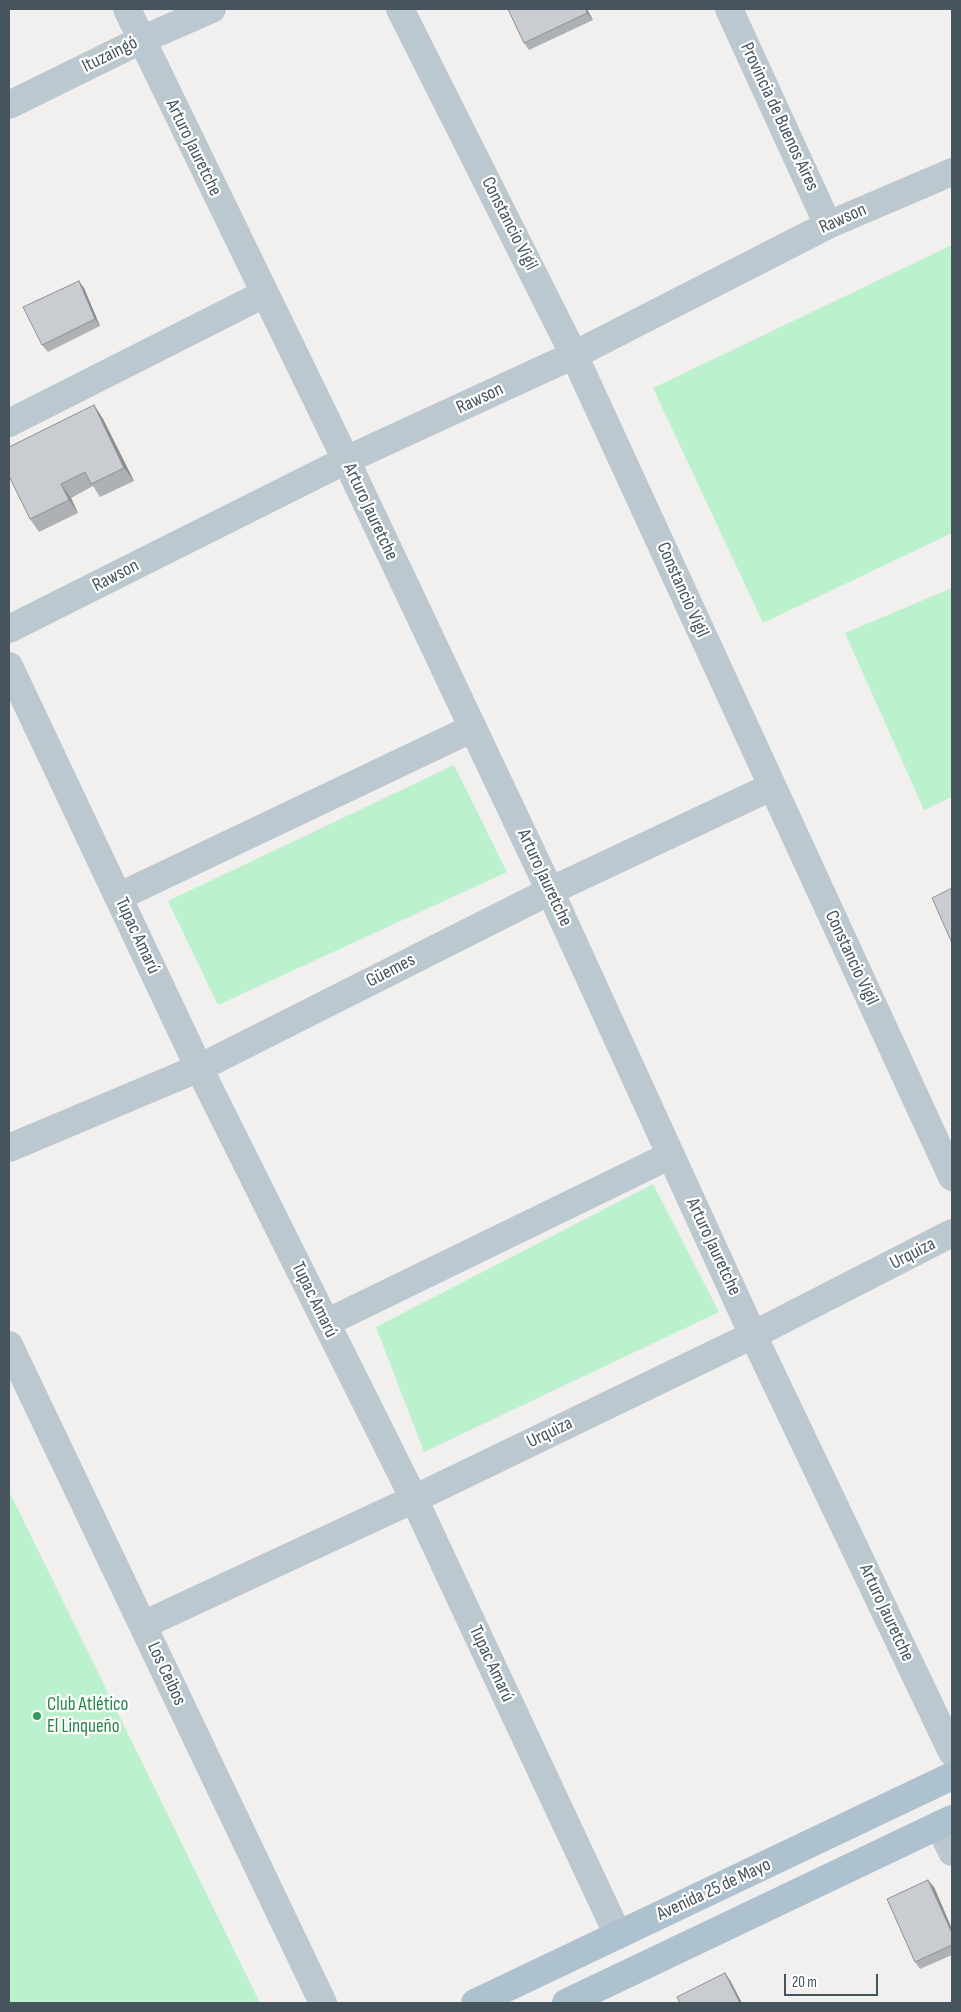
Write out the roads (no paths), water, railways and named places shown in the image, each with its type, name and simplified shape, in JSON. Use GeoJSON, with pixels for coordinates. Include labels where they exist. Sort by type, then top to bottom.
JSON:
{"type":"FeatureCollection","features":[{"type":"Feature","properties":{"kind":"main road","name":"Avenida 25 de Mayo"},"geometry":{"type":"LineString","coordinates":[[475,2003],[952,1776]]}},
{"type":"Feature","properties":{"kind":"main road"},"geometry":{"type":"LineString","coordinates":[[923,1790],[946,1822]]}},
{"type":"Feature","properties":{"kind":"main road","name":"Avenida 25 de Mayo"},"geometry":{"type":"LineString","coordinates":[[566,2003],[946,1822]]}},
{"type":"Feature","properties":{"kind":"street","name":"Arturo Jauretche"},"geometry":{"type":"LineString","coordinates":[[127,9],[346,460],[550,890],[753,1335],[952,1752]]}},
{"type":"Feature","properties":{"kind":"street","name":"Ituzaingó"},"geometry":{"type":"LineString","coordinates":[[9,105],[141,40],[212,9]]}},
{"type":"Feature","properties":{"kind":"street","name":"Constancio Vigil"},"geometry":{"type":"LineString","coordinates":[[400,9],[574,355],[771,788],[952,1177]]}},
{"type":"Feature","properties":{"kind":"street","name":"Provincia de Buenos Aires"},"geometry":{"type":"LineString","coordinates":[[729,9],[828,225]]}},
{"type":"Feature","properties":{"kind":"street","name":"Rawson"},"geometry":{"type":"LineString","coordinates":[[9,629],[346,460],[574,355],[828,225],[952,172]]}},
{"type":"Feature","properties":{"kind":"street"},"geometry":{"type":"LineString","coordinates":[[9,423],[264,294]]}},
{"type":"Feature","properties":{"kind":"street","name":"Tupac Amarú"},"geometry":{"type":"LineString","coordinates":[[9,666],[199,1068],[414,1499],[618,1935]]}},
{"type":"Feature","properties":{"kind":"street"},"geometry":{"type":"LineString","coordinates":[[118,897],[473,728]]}},
{"type":"Feature","properties":{"kind":"street","name":"Güemes"},"geometry":{"type":"LineString","coordinates":[[9,1148],[199,1068],[550,890],[771,788]]}},
{"type":"Feature","properties":{"kind":"street"},"geometry":{"type":"LineString","coordinates":[[326,1323],[671,1155]]}},
{"type":"Feature","properties":{"kind":"street","name":"Urquiza"},"geometry":{"type":"LineString","coordinates":[[144,1625],[414,1499],[753,1335],[952,1233]]}},
{"type":"Feature","properties":{"kind":"street","name":"Los Ceibos"},"geometry":{"type":"LineString","coordinates":[[9,1345],[323,2003]]}},
{"type":"Feature","properties":{"kind":"street"},"geometry":{"type":"LineString","coordinates":[[946,1822],[952,1852]]}},
{"type":"Feature","properties":{"kind":"place","name":"Club Atlético El Linqueño"},"geometry":{"type":"Point","coordinates":[37,1716]}}]}
